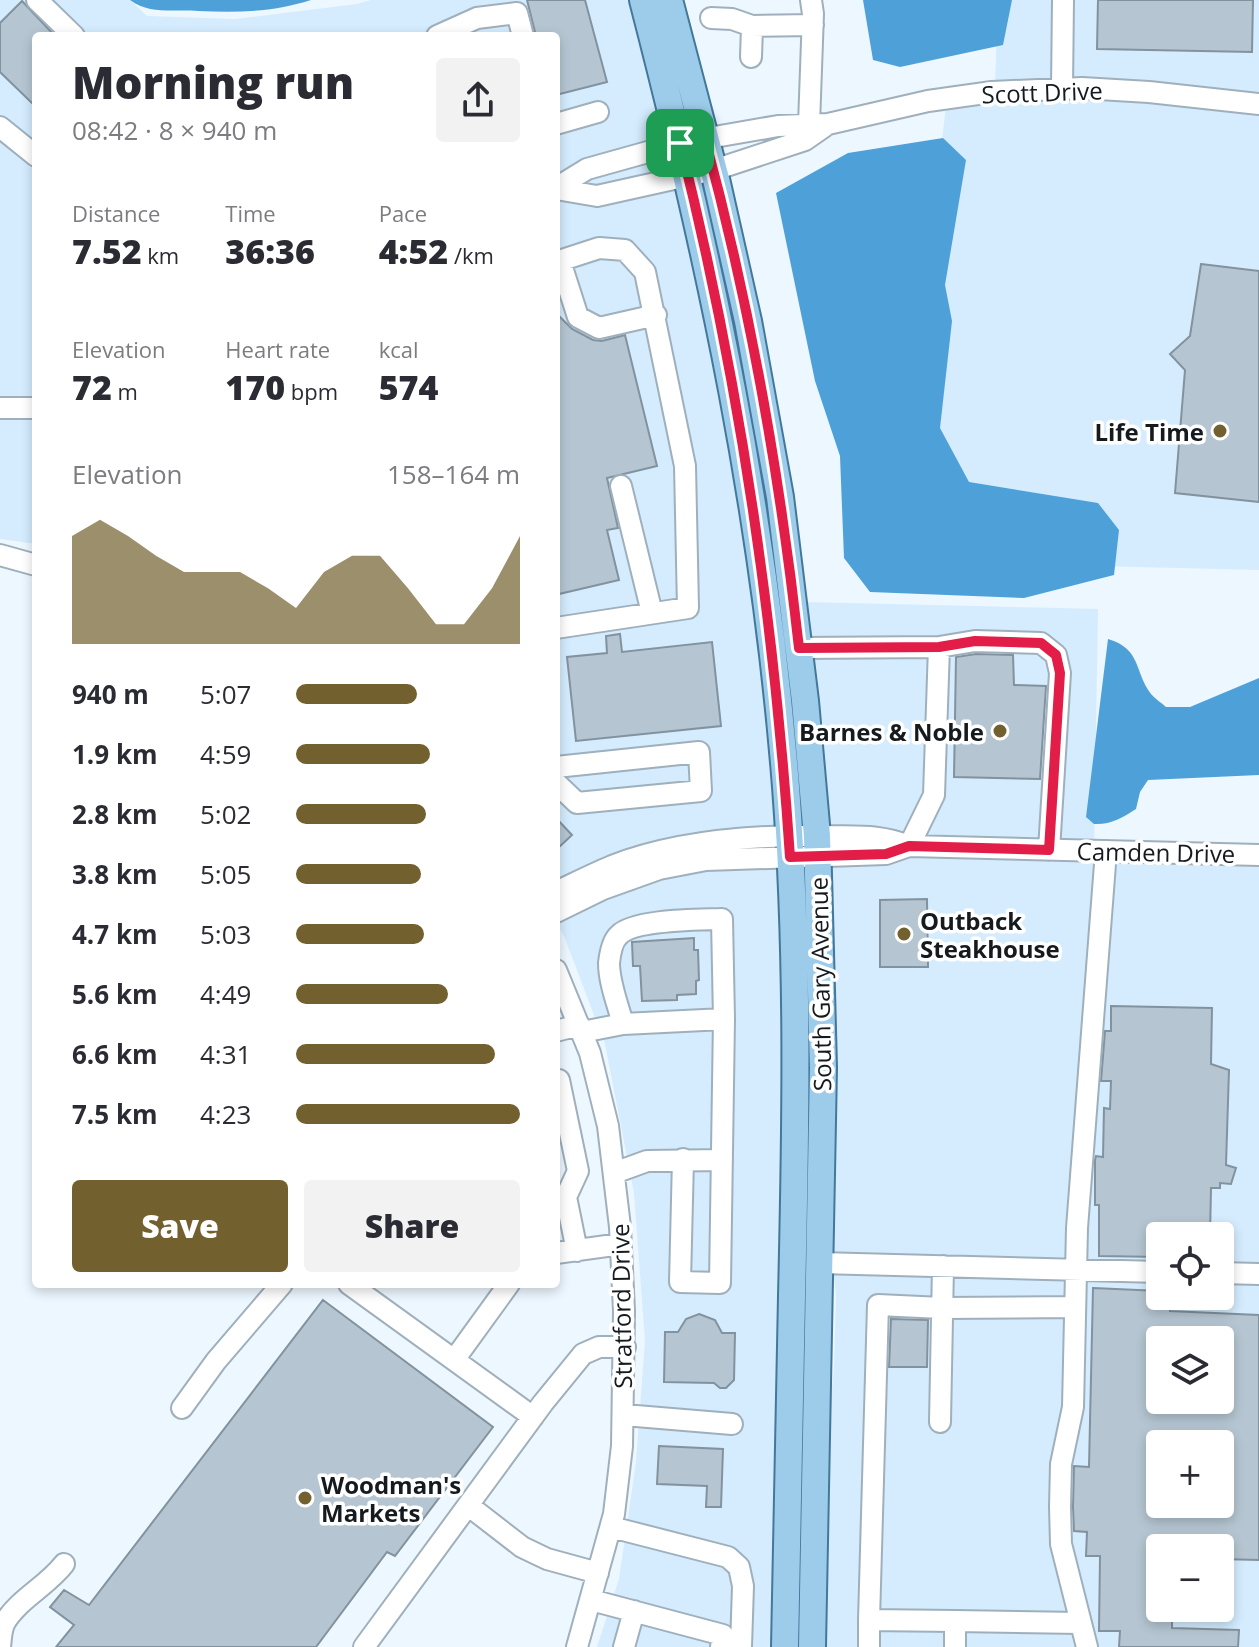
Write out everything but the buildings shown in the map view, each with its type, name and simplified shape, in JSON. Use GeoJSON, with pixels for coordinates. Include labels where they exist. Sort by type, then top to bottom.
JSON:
{"type":"FeatureCollection","features":[{"type":"Feature","properties":{"kind":"main road","name":"South Gary Avenue"},"geometry":{"type":"LineString","coordinates":[[643,0],[701,173],[732,245],[780,497],[799,648],[817,846],[823,1068],[812,1647]]}},
{"type":"Feature","properties":{"kind":"main road","name":"South Gary Avenue"},"geometry":{"type":"LineString","coordinates":[[669,0],[692,141]]}},
{"type":"Feature","properties":{"kind":"main road","name":"South Gary Avenue"},"geometry":{"type":"LineString","coordinates":[[701,173],[726,349],[751,488],[772,645],[790,847],[796,1068],[785,1647]]}},
{"type":"Feature","properties":{"kind":"street"},"geometry":{"type":"LineString","coordinates":[[37,0],[70,32]]}},
{"type":"Feature","properties":{"kind":"street"},"geometry":{"type":"LineString","coordinates":[[743,0],[751,57]]}},
{"type":"Feature","properties":{"kind":"street"},"geometry":{"type":"LineString","coordinates":[[811,0],[818,124]]}},
{"type":"Feature","properties":{"kind":"street"},"geometry":{"type":"LineString","coordinates":[[1062,88],[1063,0]]}},
{"type":"Feature","properties":{"kind":"street"},"geometry":{"type":"LineString","coordinates":[[446,32],[477,18],[517,13],[522,32]]}},
{"type":"Feature","properties":{"kind":"street"},"geometry":{"type":"LineString","coordinates":[[711,18],[732,19],[747,24],[813,25]]}},
{"type":"Feature","properties":{"kind":"street","name":"Scott Drive"},"geometry":{"type":"LineString","coordinates":[[560,186],[587,169],[692,141],[778,126],[818,124],[928,101],[992,92],[1062,88],[1149,92],[1259,104]]}},
{"type":"Feature","properties":{"kind":"street"},"geometry":{"type":"LineString","coordinates":[[560,123],[598,112]]}},
{"type":"Feature","properties":{"kind":"street","name":"Scott Drive"},"geometry":{"type":"LineString","coordinates":[[560,189],[597,196],[701,173],[805,140],[818,124]]}},
{"type":"Feature","properties":{"kind":"street"},"geometry":{"type":"LineString","coordinates":[[0,127],[32,153]]}},
{"type":"Feature","properties":{"kind":"street"},"geometry":{"type":"LineString","coordinates":[[560,260],[599,248],[625,250],[645,272],[685,466],[688,608],[560,627]]}},
{"type":"Feature","properties":{"kind":"street"},"geometry":{"type":"LineString","coordinates":[[560,267],[578,317],[599,328],[656,315]]}},
{"type":"Feature","properties":{"kind":"street"},"geometry":{"type":"LineString","coordinates":[[0,408],[32,408]]}},
{"type":"Feature","properties":{"kind":"street"},"geometry":{"type":"LineString","coordinates":[[621,486],[652,613]]}},
{"type":"Feature","properties":{"kind":"street"},"geometry":{"type":"LineString","coordinates":[[0,555],[32,564]]}},
{"type":"Feature","properties":{"kind":"street"},"geometry":{"type":"LineString","coordinates":[[799,648],[939,647],[975,641],[1041,643],[1056,655],[1060,673],[1049,850]]}},
{"type":"Feature","properties":{"kind":"street"},"geometry":{"type":"LineString","coordinates":[[909,846],[934,795],[939,647]]}},
{"type":"Feature","properties":{"kind":"street"},"geometry":{"type":"LineString","coordinates":[[560,767],[699,752],[701,791],[577,803],[560,787]]}},
{"type":"Feature","properties":{"kind":"street","name":"Camden Drive"},"geometry":{"type":"LineString","coordinates":[[560,890],[613,866],[689,845],[817,846],[884,837],[909,846],[1259,855]]}},
{"type":"Feature","properties":{"kind":"street","name":"Camden Drive"},"geometry":{"type":"LineString","coordinates":[[560,910],[603,889],[659,869],[790,847]]}},
{"type":"Feature","properties":{"kind":"street"},"geometry":{"type":"LineString","coordinates":[[1087,1647],[1060,1532],[1061,1464],[1073,1407],[1075,1269],[1106,851]]}},
{"type":"Feature","properties":{"kind":"street"},"geometry":{"type":"LineString","coordinates":[[623,1024],[609,962],[619,934],[661,922],[722,919],[724,1019],[720,1283],[680,1282],[683,1159]]}},
{"type":"Feature","properties":{"kind":"street","name":"Stratford Drive"},"geometry":{"type":"LineString","coordinates":[[560,982],[594,1068],[608,1126],[621,1244],[625,1347],[624,1415],[611,1527],[591,1600],[585,1645]]}},
{"type":"Feature","properties":{"kind":"street"},"geometry":{"type":"LineString","coordinates":[[572,1019],[623,1024],[724,1019]]}},
{"type":"Feature","properties":{"kind":"street"},"geometry":{"type":"LineString","coordinates":[[560,1084],[594,1068]]}},
{"type":"Feature","properties":{"kind":"street"},"geometry":{"type":"LineString","coordinates":[[560,1104],[563,1133],[578,1171],[561,1197],[566,1252],[621,1244]]}},
{"type":"Feature","properties":{"kind":"street"},"geometry":{"type":"LineString","coordinates":[[614,1173],[647,1161],[722,1160]]}},
{"type":"Feature","properties":{"kind":"street"},"geometry":{"type":"LineString","coordinates":[[819,1263],[1146,1272]]}},
{"type":"Feature","properties":{"kind":"street"},"geometry":{"type":"LineString","coordinates":[[940,1422],[943,1266]]}},
{"type":"Feature","properties":{"kind":"street"},"geometry":{"type":"LineString","coordinates":[[1234,1273],[1259,1274]]}},
{"type":"Feature","properties":{"kind":"street"},"geometry":{"type":"LineString","coordinates":[[182,1408],[216,1361],[279,1288]]}},
{"type":"Feature","properties":{"kind":"street"},"geometry":{"type":"LineString","coordinates":[[355,1288],[533,1417]]}},
{"type":"Feature","properties":{"kind":"street"},"geometry":{"type":"LineString","coordinates":[[454,1360],[506,1288]]}},
{"type":"Feature","properties":{"kind":"street"},"geometry":{"type":"LineString","coordinates":[[869,1647],[878,1305],[1074,1307]]}},
{"type":"Feature","properties":{"kind":"street"},"geometry":{"type":"LineString","coordinates":[[364,1647],[583,1354],[599,1347],[625,1347]]}},
{"type":"Feature","properties":{"kind":"street"},"geometry":{"type":"LineString","coordinates":[[624,1415],[732,1424]]}},
{"type":"Feature","properties":{"kind":"street"},"geometry":{"type":"LineString","coordinates":[[469,1506],[522,1547],[547,1559],[598,1573]]}},
{"type":"Feature","properties":{"kind":"street"},"geometry":{"type":"LineString","coordinates":[[611,1527],[728,1557],[739,1567],[743,1586],[741,1647]]}},
{"type":"Feature","properties":{"kind":"street"},"geometry":{"type":"LineString","coordinates":[[0,1647],[2,1623],[64,1564]]}},
{"type":"Feature","properties":{"kind":"street"},"geometry":{"type":"LineString","coordinates":[[591,1600],[723,1635],[721,1647]]}},
{"type":"Feature","properties":{"kind":"street"},"geometry":{"type":"LineString","coordinates":[[624,1647],[634,1611]]}},
{"type":"Feature","properties":{"kind":"street"},"geometry":{"type":"LineString","coordinates":[[869,1620],[1080,1623]]}},
{"type":"Feature","properties":{"kind":"street"},"geometry":{"type":"LineString","coordinates":[[955,1621],[955,1647]]}},
{"type":"Feature","properties":{"kind":"shaded area"},"geometry":{"type":"Polygon","coordinates":[[[0,0],[130,0],[147,16],[235,19],[371,0],[628,0],[667,158],[686,205],[760,610],[775,834],[560,890],[560,32],[32,32],[32,543],[0,539],[0,0]]]}},
{"type":"Feature","properties":{"kind":"shaded area"},"geometry":{"type":"Polygon","coordinates":[[[998,0],[1259,0],[1259,98],[995,87],[998,0]]]}},
{"type":"Feature","properties":{"kind":"shaded area"},"geometry":{"type":"Polygon","coordinates":[[[1060,92],[1259,107],[1259,570],[1098,566],[919,471],[946,105],[1060,92]]]}},
{"type":"Feature","properties":{"kind":"shaded area"},"geometry":{"type":"Polygon","coordinates":[[[803,602],[1098,609],[1094,848],[915,843],[824,830],[803,602]]]}},
{"type":"Feature","properties":{"kind":"shaded area"},"geometry":{"type":"Polygon","coordinates":[[[912,852],[1259,862],[1259,1647],[820,1647],[824,1466],[834,1369],[836,1296],[829,1227],[824,865],[912,852]]]}},
{"type":"Feature","properties":{"kind":"shaded area"},"geometry":{"type":"Polygon","coordinates":[[[783,862],[786,991],[776,1647],[597,1647],[619,1579],[636,1462],[645,1341],[634,1193],[605,1044],[560,930],[560,915],[658,874],[783,862]]]}},
{"type":"Feature","properties":{"kind":"water"},"geometry":{"type":"Polygon","coordinates":[[[130,0],[311,0],[255,11],[227,12],[154,10],[130,0]]]}},
{"type":"Feature","properties":{"kind":"water"},"geometry":{"type":"Polygon","coordinates":[[[863,0],[1012,0],[1003,45],[900,67],[873,60],[863,0]]]}},
{"type":"Feature","properties":{"kind":"water"},"geometry":{"type":"Polygon","coordinates":[[[943,138],[966,160],[945,285],[952,321],[940,428],[969,482],[1098,503],[1119,530],[1114,575],[1024,598],[870,592],[844,558],[840,456],[815,381],[776,193],[848,153],[943,138]]]}},
{"type":"Feature","properties":{"kind":"water"},"geometry":{"type":"Polygon","coordinates":[[[1108,639],[1127,649],[1151,694],[1166,707],[1190,707],[1259,678],[1259,775],[1148,780],[1140,792],[1136,809],[1131,812],[1100,824],[1094,824],[1086,817],[1108,639]]]}},
{"type":"Feature","properties":{"kind":"place","name":"Life Time"},"geometry":{"type":"Point","coordinates":[1220,431]}},
{"type":"Feature","properties":{"kind":"place","name":"Barnes & Noble"},"geometry":{"type":"Point","coordinates":[1000,731]}},
{"type":"Feature","properties":{"kind":"place","name":"Outback Steakhouse"},"geometry":{"type":"Point","coordinates":[904,934]}},
{"type":"Feature","properties":{"kind":"place","name":"Woodman's Markets"},"geometry":{"type":"Point","coordinates":[305,1498]}},
{"type":"Feature","properties":{"kind":"route"},"geometry":{"type":"LineString","coordinates":[[705,139],[732,245],[784,524],[799,648],[939,647],[975,641],[1041,643],[1056,655],[1060,673],[1049,850],[909,846],[886,854],[790,857],[773,656],[744,443],[711,276],[680,143],[705,139]]}}]}
